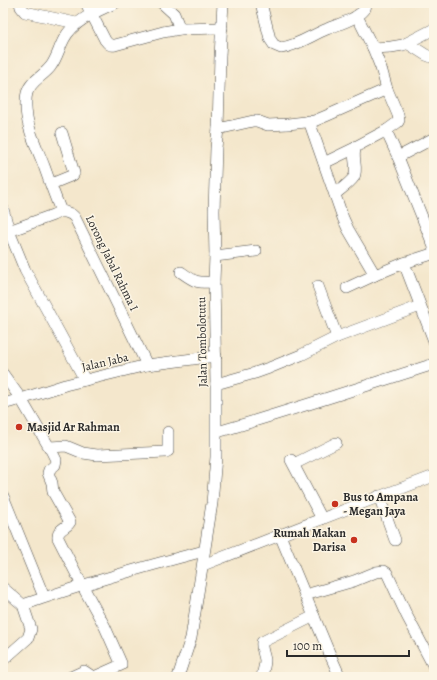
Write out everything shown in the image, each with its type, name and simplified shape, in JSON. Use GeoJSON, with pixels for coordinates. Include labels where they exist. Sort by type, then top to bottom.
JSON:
{"type":"FeatureCollection","features":[{"type":"Feature","properties":{"kind":"street"},"geometry":{"type":"LineString","coordinates":[[20,3],[21,8],[25,12],[76,24]]}},
{"type":"Feature","properties":{"kind":"street"},"geometry":{"type":"LineString","coordinates":[[86,3],[105,40],[111,45],[180,29],[222,28]]}},
{"type":"Feature","properties":{"kind":"street"},"geometry":{"type":"LineString","coordinates":[[9,231],[53,215],[61,210],[32,135],[26,112],[27,93],[31,85],[51,66],[63,40],[69,31],[76,24],[92,14],[115,3]]}},
{"type":"Feature","properties":{"kind":"street"},"geometry":{"type":"LineString","coordinates":[[162,3],[174,14],[180,29]]}},
{"type":"Feature","properties":{"kind":"street","name":"Jalan Tombolotutu"},"geometry":{"type":"LineString","coordinates":[[178,677],[191,638],[203,565],[216,457],[217,432],[214,282],[215,195],[223,3]]}},
{"type":"Feature","properties":{"kind":"street"},"geometry":{"type":"LineString","coordinates":[[261,3],[270,39],[274,45],[281,48],[299,42],[357,16],[365,9],[365,3]]}},
{"type":"Feature","properties":{"kind":"street"},"geometry":{"type":"LineString","coordinates":[[324,163],[355,148],[398,122],[399,117],[381,68],[357,16]]}},
{"type":"Feature","properties":{"kind":"street"},"geometry":{"type":"LineString","coordinates":[[373,48],[391,47],[407,43],[434,29]]}},
{"type":"Feature","properties":{"kind":"street"},"geometry":{"type":"LineString","coordinates":[[407,43],[426,55],[434,58]]}},
{"type":"Feature","properties":{"kind":"street"},"geometry":{"type":"LineString","coordinates":[[218,129],[253,121],[268,125],[308,122],[322,118],[388,89]]}},
{"type":"Feature","properties":{"kind":"street"},"geometry":{"type":"LineString","coordinates":[[308,122],[343,218],[375,275]]}},
{"type":"Feature","properties":{"kind":"street"},"geometry":{"type":"LineString","coordinates":[[387,130],[434,247]]}},
{"type":"Feature","properties":{"kind":"street"},"geometry":{"type":"LineString","coordinates":[[51,184],[73,175],[74,173],[62,133]]}},
{"type":"Feature","properties":{"kind":"street"},"geometry":{"type":"LineString","coordinates":[[398,157],[434,138]]}},
{"type":"Feature","properties":{"kind":"street"},"geometry":{"type":"LineString","coordinates":[[335,194],[354,176],[356,166],[354,155],[355,148]]}},
{"type":"Feature","properties":{"kind":"street"},"geometry":{"type":"LineString","coordinates":[[3,209],[18,256],[28,277],[86,380]]}},
{"type":"Feature","properties":{"kind":"street","name":"Lorong Jabal Rahma I"},"geometry":{"type":"LineString","coordinates":[[61,210],[72,214],[75,218],[108,282],[147,365]]}},
{"type":"Feature","properties":{"kind":"street"},"geometry":{"type":"LineString","coordinates":[[346,288],[404,263],[432,254],[434,250]]}},
{"type":"Feature","properties":{"kind":"street"},"geometry":{"type":"LineString","coordinates":[[215,256],[256,251]]}},
{"type":"Feature","properties":{"kind":"street"},"geometry":{"type":"LineString","coordinates":[[404,263],[434,341]]}},
{"type":"Feature","properties":{"kind":"street"},"geometry":{"type":"LineString","coordinates":[[181,272],[193,280],[201,282],[214,282]]}},
{"type":"Feature","properties":{"kind":"street"},"geometry":{"type":"LineString","coordinates":[[318,286],[337,337]]}},
{"type":"Feature","properties":{"kind":"street"},"geometry":{"type":"LineString","coordinates":[[216,384],[269,368],[337,337],[420,306]]}},
{"type":"Feature","properties":{"kind":"street","name":"Jalan Jaba"},"geometry":{"type":"LineString","coordinates":[[3,404],[65,385],[147,365],[216,356]]}},
{"type":"Feature","properties":{"kind":"street"},"geometry":{"type":"LineString","coordinates":[[217,432],[434,364]]}},
{"type":"Feature","properties":{"kind":"street"},"geometry":{"type":"LineString","coordinates":[[3,374],[21,399],[56,460],[55,465],[48,471],[48,475],[52,483],[52,490],[70,522],[70,524],[60,531],[58,538],[105,627],[121,663],[121,665],[94,677],[84,671],[70,677]]}},
{"type":"Feature","properties":{"kind":"street"},"geometry":{"type":"LineString","coordinates":[[50,448],[66,446],[83,453],[97,455],[166,452],[168,451],[168,432]]}},
{"type":"Feature","properties":{"kind":"street"},"geometry":{"type":"LineString","coordinates":[[322,519],[292,462],[336,444]]}},
{"type":"Feature","properties":{"kind":"street"},"geometry":{"type":"LineString","coordinates":[[203,565],[434,476]]}},
{"type":"Feature","properties":{"kind":"street"},"geometry":{"type":"LineString","coordinates":[[3,496],[44,597]]}},
{"type":"Feature","properties":{"kind":"street"},"geometry":{"type":"LineString","coordinates":[[379,496],[395,540]]}},
{"type":"Feature","properties":{"kind":"street"},"geometry":{"type":"LineString","coordinates":[[280,535],[340,677]]}},
{"type":"Feature","properties":{"kind":"street"},"geometry":{"type":"LineString","coordinates":[[23,605],[82,585],[204,551]]}},
{"type":"Feature","properties":{"kind":"street"},"geometry":{"type":"LineString","coordinates":[[305,594],[354,581],[376,572],[385,571],[434,667]]}},
{"type":"Feature","properties":{"kind":"street"},"geometry":{"type":"LineString","coordinates":[[3,588],[23,605],[31,627],[28,638],[3,660]]}},
{"type":"Feature","properties":{"kind":"street"},"geometry":{"type":"LineString","coordinates":[[262,677],[265,660],[262,642],[314,616]]}},
{"type":"Feature","properties":{"kind":"place","name":"Masjid Ar Rahman"},"geometry":{"type":"Point","coordinates":[19,427]}},
{"type":"Feature","properties":{"kind":"place","name":"Bus to Ampana - Megan Jaya"},"geometry":{"type":"Point","coordinates":[335,504]}},
{"type":"Feature","properties":{"kind":"place","name":"Rumah Makan Darisa"},"geometry":{"type":"Point","coordinates":[354,540]}}]}
